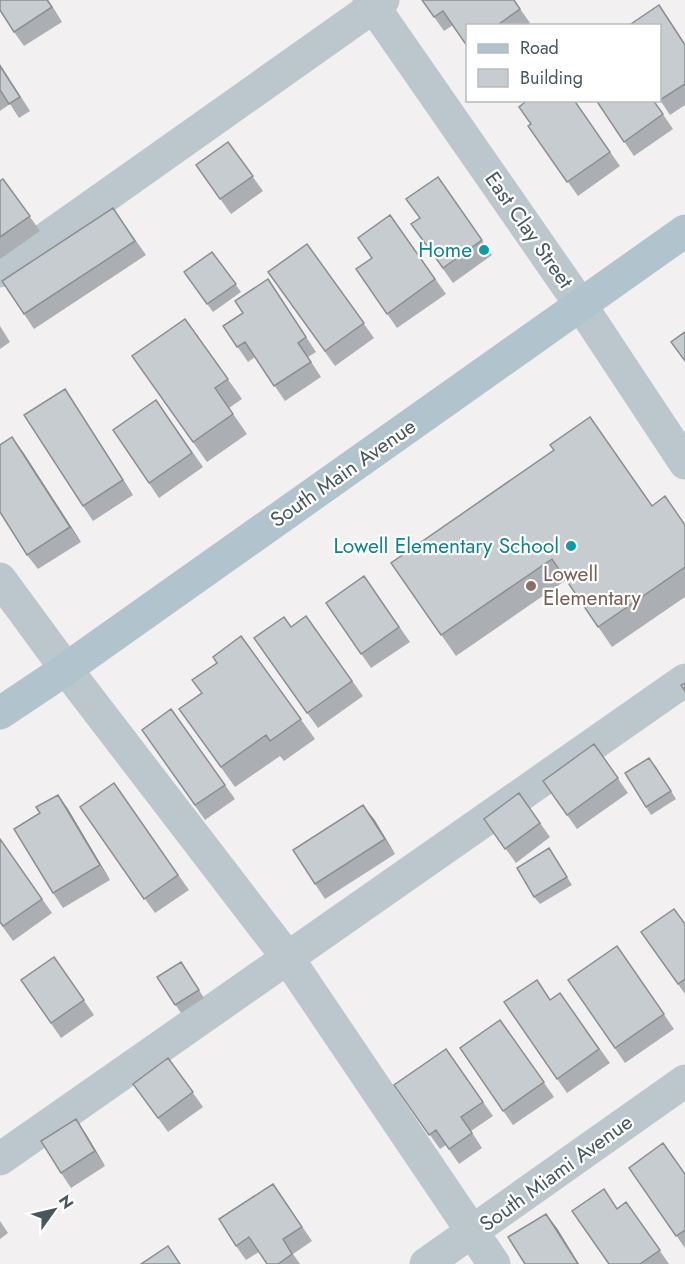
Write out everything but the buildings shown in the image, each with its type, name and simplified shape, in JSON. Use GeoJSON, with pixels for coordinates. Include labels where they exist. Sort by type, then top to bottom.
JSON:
{"type":"FeatureCollection","features":[{"type":"Feature","properties":{"kind":"main road","name":"South Main Avenue"},"geometry":{"type":"LineString","coordinates":[[0,713],[66,669],[685,231]]}},
{"type":"Feature","properties":{"kind":"street"},"geometry":{"type":"LineString","coordinates":[[0,271],[375,2]]}},
{"type":"Feature","properties":{"kind":"street","name":"East Clay Street"},"geometry":{"type":"LineString","coordinates":[[375,2],[685,463]]}},
{"type":"Feature","properties":{"kind":"street"},"geometry":{"type":"LineString","coordinates":[[0,579],[66,669],[287,957],[494,1264]]}},
{"type":"Feature","properties":{"kind":"street"},"geometry":{"type":"LineString","coordinates":[[0,1159],[685,680]]}},
{"type":"Feature","properties":{"kind":"street","name":"South Miami Avenue"},"geometry":{"type":"LineString","coordinates":[[426,1264],[685,1081]]}},
{"type":"Feature","properties":{"kind":"place","name":"Home"},"geometry":{"type":"Point","coordinates":[484,250]}},
{"type":"Feature","properties":{"kind":"place","name":"Lowell Elementary School"},"geometry":{"type":"Point","coordinates":[571,546]}},
{"type":"Feature","properties":{"kind":"place","name":"Lowell Elementary"},"geometry":{"type":"Point","coordinates":[531,586]}}]}
